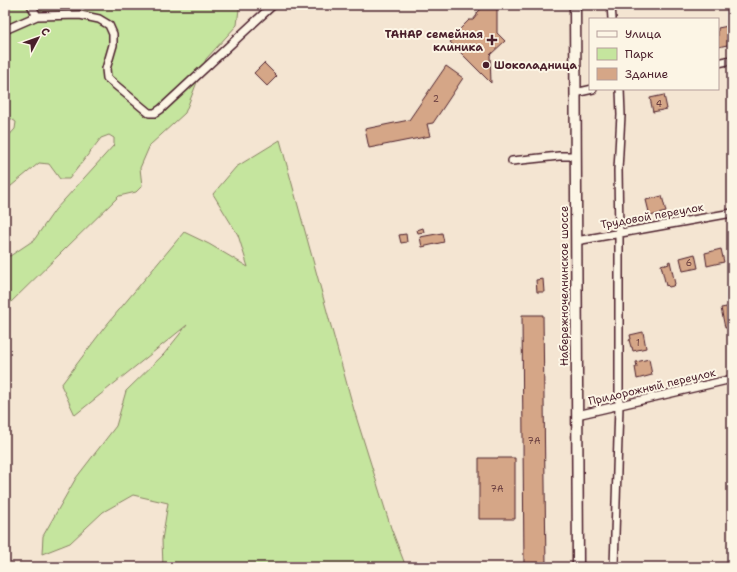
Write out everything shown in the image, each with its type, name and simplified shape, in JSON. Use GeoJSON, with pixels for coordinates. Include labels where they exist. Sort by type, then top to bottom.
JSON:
{"type":"FeatureCollection","features":[{"type":"Feature","properties":{"kind":"main road","name":"Набережночелнинское шоссе"},"geometry":{"type":"LineString","coordinates":[[575,5],[578,567]]}},
{"type":"Feature","properties":{"kind":"street"},"geometry":{"type":"LineString","coordinates":[[31,5],[37,16]]}},
{"type":"Feature","properties":{"kind":"street"},"geometry":{"type":"LineString","coordinates":[[5,30],[37,16],[80,15],[99,19],[109,25],[113,34],[113,45],[106,69],[107,78],[149,113],[155,113],[273,5]]}},
{"type":"Feature","properties":{"kind":"street"},"geometry":{"type":"LineString","coordinates":[[611,5],[612,18]]}},
{"type":"Feature","properties":{"kind":"street"},"geometry":{"type":"LineString","coordinates":[[719,63],[732,60]]}},
{"type":"Feature","properties":{"kind":"street"},"geometry":{"type":"LineString","coordinates":[[576,93],[589,90]]}},
{"type":"Feature","properties":{"kind":"street"},"geometry":{"type":"LineString","coordinates":[[614,567],[619,406],[618,170],[622,115],[620,90]]}},
{"type":"Feature","properties":{"kind":"street"},"geometry":{"type":"LineString","coordinates":[[512,161],[559,156],[575,156]]}},
{"type":"Feature","properties":{"kind":"street","name":"Трудовой переулок"},"geometry":{"type":"LineString","coordinates":[[576,241],[732,213]]}},
{"type":"Feature","properties":{"kind":"street","name":"Придорожный переулок"},"geometry":{"type":"LineString","coordinates":[[577,415],[732,379]]}},
{"type":"Feature","properties":{"kind":"green space"},"geometry":{"type":"Polygon","coordinates":[[[5,5],[239,5],[239,9],[237,25],[206,59],[185,113],[150,145],[140,168],[142,186],[136,192],[119,196],[5,308],[5,255],[10,256],[34,240],[55,210],[114,145],[114,138],[109,135],[101,138],[69,179],[60,179],[49,164],[39,163],[5,191],[5,140],[15,129],[16,122],[10,118],[5,120],[5,5]]]}},
{"type":"Feature","properties":{"kind":"green space"},"geometry":{"type":"Polygon","coordinates":[[[280,140],[354,410],[391,528],[406,567],[163,567],[162,540],[168,503],[133,495],[103,512],[70,543],[42,554],[43,536],[76,478],[116,426],[126,391],[164,354],[187,325],[75,415],[61,385],[104,328],[184,232],[209,244],[248,267],[238,235],[213,194],[236,167],[280,140]]]}},
{"type":"Feature","properties":{"kind":"building"},"geometry":{"type":"Polygon","coordinates":[[[485,5],[497,5],[497,33],[505,41],[490,55],[491,83],[450,42],[458,35],[458,31],[469,20],[473,20],[477,13],[485,5]]]}},
{"type":"Feature","properties":{"kind":"building"},"geometry":{"type":"Polygon","coordinates":[[[728,26],[732,44],[719,47],[719,28],[728,26]]]}},
{"type":"Feature","properties":{"kind":"building"},"geometry":{"type":"Polygon","coordinates":[[[264,63],[277,76],[267,86],[254,73],[264,63]]]}},
{"type":"Feature","properties":{"kind":"building"},"geometry":{"type":"Polygon","coordinates":[[[446,66],[463,78],[433,123],[427,124],[430,136],[369,148],[365,129],[409,120],[446,66]]]}},
{"type":"Feature","properties":{"kind":"building"},"geometry":{"type":"Polygon","coordinates":[[[664,95],[667,109],[653,112],[650,98],[664,95]]]}},
{"type":"Feature","properties":{"kind":"building"},"geometry":{"type":"Polygon","coordinates":[[[662,196],[666,212],[650,216],[646,200],[662,196]]]}},
{"type":"Feature","properties":{"kind":"building"},"geometry":{"type":"Polygon","coordinates":[[[423,228],[424,232],[418,233],[417,230],[423,228]]]}},
{"type":"Feature","properties":{"kind":"building"},"geometry":{"type":"Polygon","coordinates":[[[442,233],[444,242],[422,247],[420,237],[442,233]]]}},
{"type":"Feature","properties":{"kind":"building"},"geometry":{"type":"Polygon","coordinates":[[[406,234],[407,242],[401,243],[399,235],[406,234]]]}},
{"type":"Feature","properties":{"kind":"building"},"geometry":{"type":"Polygon","coordinates":[[[721,249],[724,262],[707,266],[705,253],[721,249]]]}},
{"type":"Feature","properties":{"kind":"building"},"geometry":{"type":"Polygon","coordinates":[[[695,254],[698,268],[683,271],[680,258],[695,254]]]}},
{"type":"Feature","properties":{"kind":"building"},"geometry":{"type":"Polygon","coordinates":[[[670,261],[675,284],[669,287],[667,285],[666,286],[661,265],[669,264],[668,262],[670,261]]]}},
{"type":"Feature","properties":{"kind":"building"},"geometry":{"type":"Polygon","coordinates":[[[543,279],[544,292],[537,292],[536,280],[543,279]]]}},
{"type":"Feature","properties":{"kind":"building"},"geometry":{"type":"Polygon","coordinates":[[[732,306],[732,327],[725,328],[721,308],[732,306]]]}},
{"type":"Feature","properties":{"kind":"building"},"geometry":{"type":"Polygon","coordinates":[[[522,315],[543,315],[546,567],[524,567],[522,315]]]}},
{"type":"Feature","properties":{"kind":"building"},"geometry":{"type":"Polygon","coordinates":[[[643,332],[646,348],[633,351],[629,340],[631,339],[630,335],[643,332]]]}},
{"type":"Feature","properties":{"kind":"building"},"geometry":{"type":"Polygon","coordinates":[[[649,359],[652,375],[637,379],[635,367],[637,367],[636,362],[649,359]]]}},
{"type":"Feature","properties":{"kind":"building"},"geometry":{"type":"Polygon","coordinates":[[[479,458],[515,458],[515,519],[479,519],[479,458]]]}},
{"type":"Feature","properties":{"kind":"place","name":"ТАНАР семейная клиника"},"geometry":{"type":"Point","coordinates":[492,40]}},
{"type":"Feature","properties":{"kind":"place","name":"Шоколадница"},"geometry":{"type":"Point","coordinates":[486,65]}}]}
